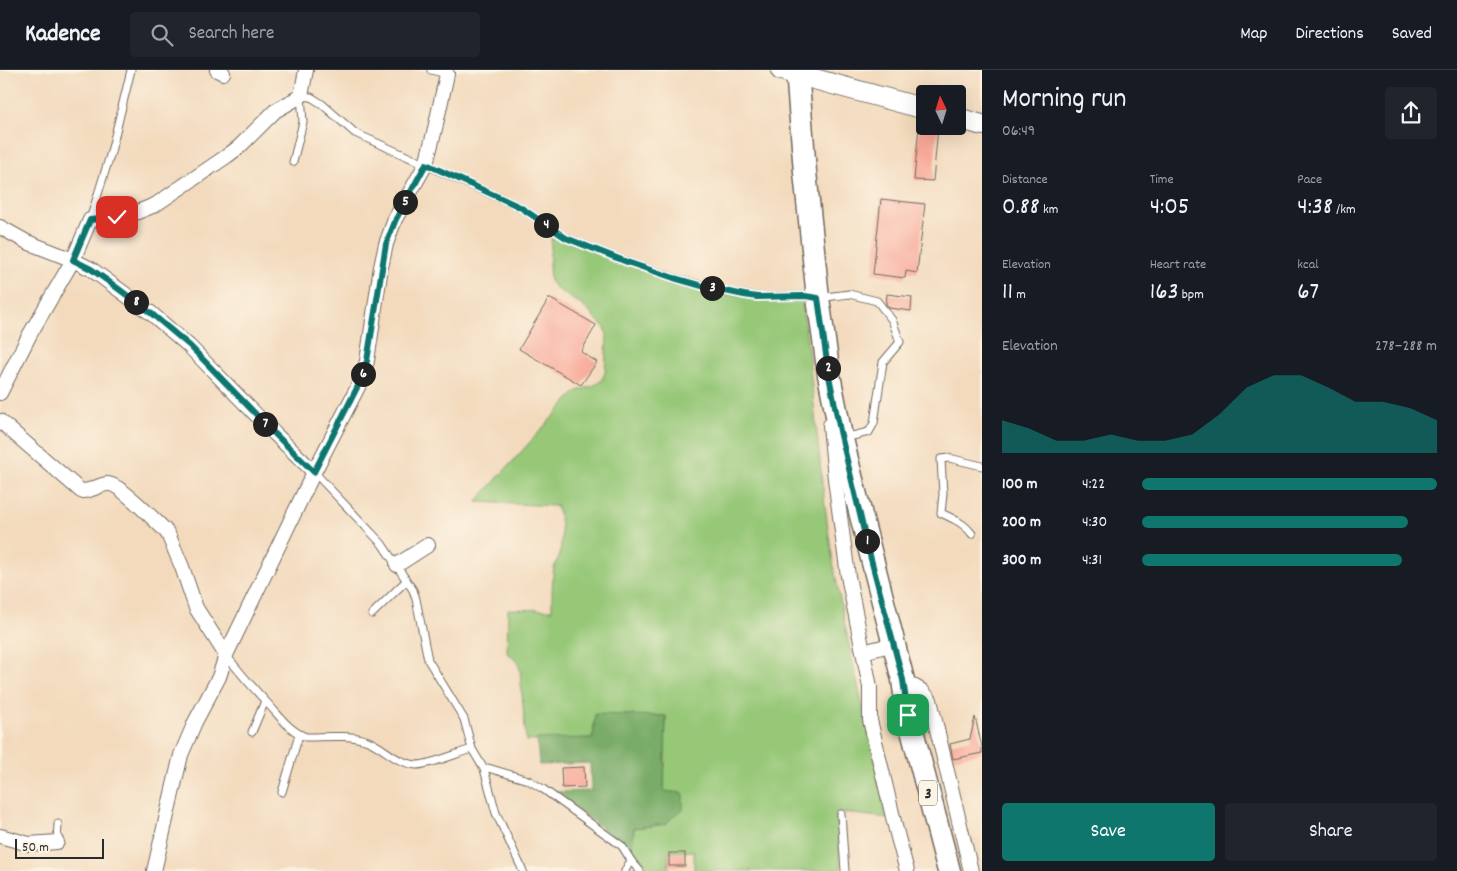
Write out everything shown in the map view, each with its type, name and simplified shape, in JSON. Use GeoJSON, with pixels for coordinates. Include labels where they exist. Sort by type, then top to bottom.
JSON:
{"type":"FeatureCollection","features":[{"type":"Feature","properties":{"kind":"main road","name":"3"},"geometry":{"type":"LineString","coordinates":[[791,71],[829,376],[842,438],[903,680],[908,715],[949,871]]}},
{"type":"Feature","properties":{"kind":"street"},"geometry":{"type":"LineString","coordinates":[[0,393],[30,334],[73,260],[90,220],[130,215],[155,205],[227,156],[275,111],[301,96],[306,70]]}},
{"type":"Feature","properties":{"kind":"street"},"geometry":{"type":"LineString","coordinates":[[791,71],[916,106]]}},
{"type":"Feature","properties":{"kind":"street"},"geometry":{"type":"LineString","coordinates":[[154,871],[181,755],[219,677],[226,655],[314,472],[361,380],[367,361],[386,244],[396,219],[426,164],[449,72]]}},
{"type":"Feature","properties":{"kind":"street"},"geometry":{"type":"LineString","coordinates":[[966,120],[982,125]]}},
{"type":"Feature","properties":{"kind":"street"},"geometry":{"type":"LineString","coordinates":[[0,227],[27,242],[91,269],[152,314],[190,346],[314,472]]}},
{"type":"Feature","properties":{"kind":"street"},"geometry":{"type":"LineString","coordinates":[[829,376],[834,470],[848,576],[870,687],[870,720],[907,871]]}},
{"type":"Feature","properties":{"kind":"street"},"geometry":{"type":"LineString","coordinates":[[0,421],[81,491],[86,492],[112,484],[125,492],[164,529],[182,567],[196,608],[226,655]]}},
{"type":"Feature","properties":{"kind":"street"},"geometry":{"type":"LineString","coordinates":[[397,565],[428,546]]}},
{"type":"Feature","properties":{"kind":"street"},"geometry":{"type":"LineString","coordinates":[[863,652],[894,644]]}},
{"type":"Feature","properties":{"kind":"street"},"geometry":{"type":"LineString","coordinates":[[903,680],[922,691],[930,700],[972,871]]}},
{"type":"Feature","properties":{"kind":"street"},"geometry":{"type":"LineString","coordinates":[[0,836],[29,844],[57,842]]}},
{"type":"Feature","properties":{"kind":"lane"},"geometry":{"type":"LineString","coordinates":[[90,220],[112,152],[131,70]]}},
{"type":"Feature","properties":{"kind":"lane"},"geometry":{"type":"LineString","coordinates":[[432,70],[449,72]]}},
{"type":"Feature","properties":{"kind":"lane"},"geometry":{"type":"LineString","coordinates":[[293,162],[303,122],[301,96],[311,97],[355,132],[520,207],[566,238],[627,262],[666,276],[744,295],[818,298],[849,294],[877,301],[892,320],[900,342],[883,362],[874,422],[869,432],[842,438]]}},
{"type":"Feature","properties":{"kind":"lane"},"geometry":{"type":"LineString","coordinates":[[972,534],[968,528],[941,513],[943,494],[941,459],[949,458],[982,466]]}},
{"type":"Feature","properties":{"kind":"lane"},"geometry":{"type":"LineString","coordinates":[[314,472],[377,538],[413,590],[428,660],[464,719],[472,749],[484,769],[496,813],[523,871]]}},
{"type":"Feature","properties":{"kind":"lane"},"geometry":{"type":"LineString","coordinates":[[372,614],[406,581]]}},
{"type":"Feature","properties":{"kind":"lane"},"geometry":{"type":"LineString","coordinates":[[226,655],[265,701],[299,735],[366,740],[380,747],[399,761],[418,765],[427,764],[472,749]]}},
{"type":"Feature","properties":{"kind":"lane"},"geometry":{"type":"LineString","coordinates":[[252,732],[265,701]]}},
{"type":"Feature","properties":{"kind":"lane"},"geometry":{"type":"LineString","coordinates":[[282,792],[299,735]]}},
{"type":"Feature","properties":{"kind":"lane"},"geometry":{"type":"LineString","coordinates":[[484,769],[488,768],[528,780],[537,785],[622,846],[640,871]]}},
{"type":"Feature","properties":{"kind":"lane"},"geometry":{"type":"LineString","coordinates":[[841,814],[845,871]]}},
{"type":"Feature","properties":{"kind":"lane"},"geometry":{"type":"LineString","coordinates":[[57,842],[58,824]]}},
{"type":"Feature","properties":{"kind":"lane"},"geometry":{"type":"LineString","coordinates":[[625,871],[632,862]]}},
{"type":"Feature","properties":{"kind":"green space"},"geometry":{"type":"Polygon","coordinates":[[[552,234],[605,256],[725,294],[800,298],[802,302],[833,562],[852,658],[888,818],[836,812],[841,871],[694,871],[694,851],[668,852],[669,871],[644,871],[633,858],[634,828],[666,824],[673,816],[664,791],[666,716],[595,715],[593,738],[526,741],[520,670],[518,662],[507,653],[508,609],[552,610],[553,572],[561,544],[560,517],[556,506],[476,502],[577,391],[593,386],[601,381],[605,373],[607,335],[605,328],[582,305],[557,289],[550,281],[549,265],[552,234]]]}},
{"type":"Feature","properties":{"kind":"green space"},"geometry":{"type":"Polygon","coordinates":[[[595,714],[666,716],[664,791],[683,793],[683,810],[673,816],[666,824],[634,828],[632,853],[624,844],[552,792],[591,791],[590,763],[539,765],[537,739],[593,738],[595,714]]]}},
{"type":"Feature","properties":{"kind":"building"},"geometry":{"type":"Polygon","coordinates":[[[918,135],[937,135],[933,181],[914,180],[918,135]]]}},
{"type":"Feature","properties":{"kind":"building"},"geometry":{"type":"Polygon","coordinates":[[[881,199],[925,204],[917,273],[906,271],[905,278],[873,274],[881,199]]]}},
{"type":"Feature","properties":{"kind":"building"},"geometry":{"type":"Polygon","coordinates":[[[887,294],[912,297],[911,311],[889,308],[886,304],[887,294]]]}},
{"type":"Feature","properties":{"kind":"building"},"geometry":{"type":"Polygon","coordinates":[[[549,298],[596,325],[581,352],[597,362],[581,385],[519,349],[549,298]]]}},
{"type":"Feature","properties":{"kind":"building"},"geometry":{"type":"Polygon","coordinates":[[[975,717],[982,753],[953,759],[950,744],[970,739],[975,717]]]}},
{"type":"Feature","properties":{"kind":"building"},"geometry":{"type":"Polygon","coordinates":[[[584,767],[585,787],[562,788],[561,768],[584,767]]]}},
{"type":"Feature","properties":{"kind":"building"},"geometry":{"type":"Polygon","coordinates":[[[669,853],[685,853],[685,866],[669,866],[669,853]]]}},
{"type":"Feature","properties":{"kind":"route"},"geometry":{"type":"LineString","coordinates":[[117,217],[90,220],[73,260],[91,269],[112,284],[190,346],[314,472],[361,380],[367,361],[386,244],[396,219],[426,164],[520,207],[566,238],[627,262],[702,286],[744,295],[818,298],[829,376],[840,431],[867,544],[903,680],[908,715]]}}]}
